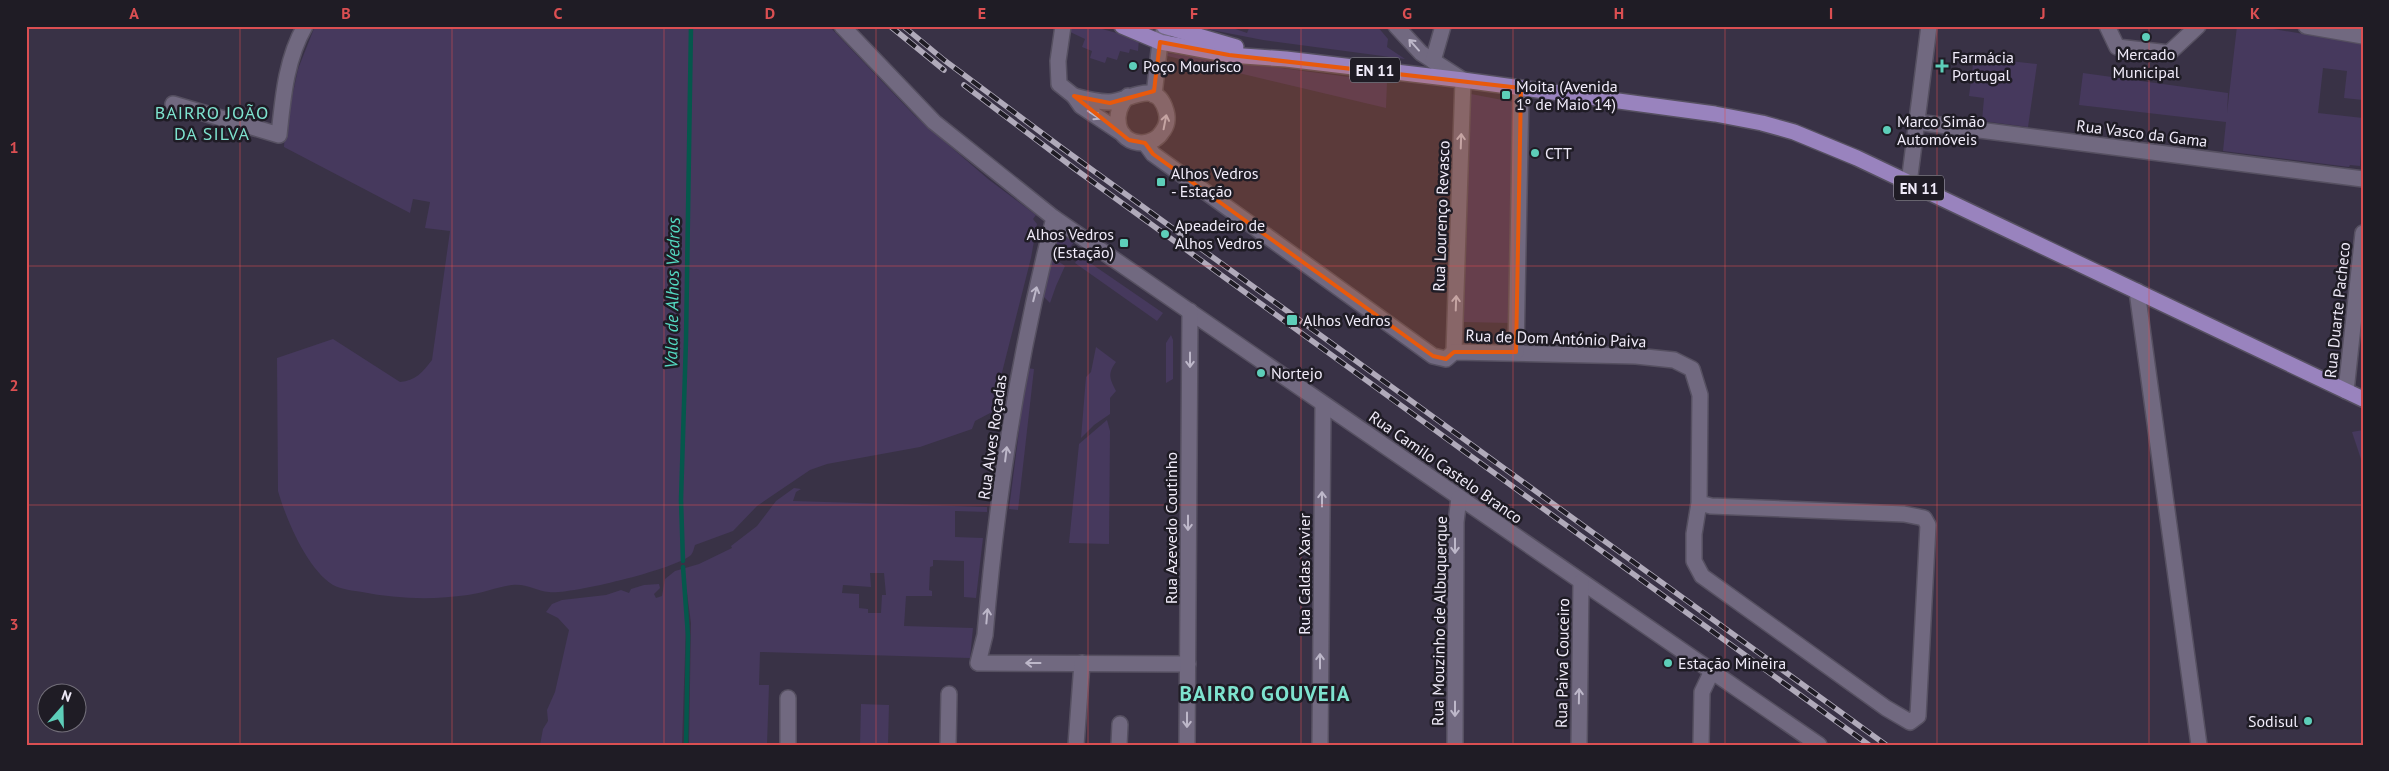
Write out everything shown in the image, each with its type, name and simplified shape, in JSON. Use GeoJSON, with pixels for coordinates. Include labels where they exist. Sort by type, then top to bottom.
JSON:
{"type":"FeatureCollection","features":[{"type":"Feature","properties":{"kind":"main road","name":"EN 11"},"geometry":{"type":"LineString","coordinates":[[1122,26],[1160,42],[1229,55],[1286,59],[1463,80],[1762,123],[1826,144],[1909,182],[2363,399]]}},
{"type":"Feature","properties":{"kind":"main road","name":"EN 11"},"geometry":{"type":"LineString","coordinates":[[1164,26],[1286,59]]}},
{"type":"Feature","properties":{"kind":"street"},"geometry":{"type":"LineString","coordinates":[[173,104],[279,135],[282,97],[288,72],[305,26]]}},
{"type":"Feature","properties":{"kind":"street","name":"Rua Camilo Castelo Branco"},"geometry":{"type":"LineString","coordinates":[[842,26],[934,122],[1054,218],[1819,745]]}},
{"type":"Feature","properties":{"kind":"street"},"geometry":{"type":"LineString","coordinates":[[1063,26],[1058,61],[1059,84],[1074,96],[1081,106],[1129,140],[1145,143],[1160,136],[1167,121],[1164,105],[1154,95],[1144,92],[1110,103],[1074,96]]}},
{"type":"Feature","properties":{"kind":"street"},"geometry":{"type":"LineString","coordinates":[[1154,95],[1160,42],[1164,26]]}},
{"type":"Feature","properties":{"kind":"street"},"geometry":{"type":"LineString","coordinates":[[1396,26],[1421,53],[1463,80]]}},
{"type":"Feature","properties":{"kind":"street"},"geometry":{"type":"LineString","coordinates":[[1433,61],[1443,26]]}},
{"type":"Feature","properties":{"kind":"street"},"geometry":{"type":"LineString","coordinates":[[1909,182],[1928,26]]}},
{"type":"Feature","properties":{"kind":"street"},"geometry":{"type":"LineString","coordinates":[[2107,26],[2117,47],[2169,53],[2198,26]]}},
{"type":"Feature","properties":{"kind":"street"},"geometry":{"type":"LineString","coordinates":[[2306,26],[2363,36]]}},
{"type":"Feature","properties":{"kind":"street","name":"Rua Lourenço Revasco"},"geometry":{"type":"LineString","coordinates":[[1454,352],[1463,80]]}},
{"type":"Feature","properties":{"kind":"street"},"geometry":{"type":"LineString","coordinates":[[1516,352],[1521,88]]}},
{"type":"Feature","properties":{"kind":"street"},"geometry":{"type":"LineString","coordinates":[[1123,134],[1116,118],[1118,110],[1128,96]]}},
{"type":"Feature","properties":{"kind":"street","name":"Rua Vasco da Gama"},"geometry":{"type":"LineString","coordinates":[[1916,122],[2363,179]]}},
{"type":"Feature","properties":{"kind":"street","name":"Rua de Dom António Paiva"},"geometry":{"type":"LineString","coordinates":[[1145,143],[1153,154],[1433,356],[1446,359],[1454,352],[1636,356],[1674,360],[1692,369],[1700,395],[1699,503],[1694,534],[1694,561],[1702,576],[1886,708],[1910,722],[1918,716],[1928,525],[1924,518],[1904,514],[1711,506],[1699,503]]}},
{"type":"Feature","properties":{"kind":"street","name":"Rua Alves Roçadas"},"geometry":{"type":"LineString","coordinates":[[1054,218],[1032,307],[1012,407],[985,635],[978,663],[1082,663]]}},
{"type":"Feature","properties":{"kind":"street","name":"Rua Duarte Pacheco"},"geometry":{"type":"LineString","coordinates":[[2346,391],[2363,233]]}},
{"type":"Feature","properties":{"kind":"street"},"geometry":{"type":"LineString","coordinates":[[2137,291],[2199,745]]}},
{"type":"Feature","properties":{"kind":"street","name":"Rua Azevedo Coutinho"},"geometry":{"type":"LineString","coordinates":[[1187,745],[1190,311]]}},
{"type":"Feature","properties":{"kind":"street","name":"Rua Caldas Xavier"},"geometry":{"type":"LineString","coordinates":[[1320,745],[1323,404]]}},
{"type":"Feature","properties":{"kind":"street","name":"Rua Mouzinho de Albuquerque"},"geometry":{"type":"LineString","coordinates":[[1455,745],[1456,522],[1460,498]]}},
{"type":"Feature","properties":{"kind":"street","name":"Rua Paiva Couceiro"},"geometry":{"type":"LineString","coordinates":[[1579,745],[1581,582]]}},
{"type":"Feature","properties":{"kind":"street"},"geometry":{"type":"LineString","coordinates":[[1076,745],[1082,663],[1188,664]]}},
{"type":"Feature","properties":{"kind":"street"},"geometry":{"type":"LineString","coordinates":[[1701,745],[1702,692],[1712,671]]}},
{"type":"Feature","properties":{"kind":"street"},"geometry":{"type":"LineString","coordinates":[[948,745],[949,694]]}},
{"type":"Feature","properties":{"kind":"street"},"geometry":{"type":"LineString","coordinates":[[788,698],[788,745]]}},
{"type":"Feature","properties":{"kind":"street"},"geometry":{"type":"LineString","coordinates":[[1119,745],[1120,724]]}},
{"type":"Feature","properties":{"kind":"highlighted area"},"geometry":{"type":"Polygon","coordinates":[[[1160,42],[1229,55],[1521,88],[1516,352],[1454,352],[1446,359],[1433,356],[1153,154],[1145,143],[1129,140],[1074,96],[1110,103],[1154,91],[1160,42]]]}},
{"type":"Feature","properties":{"kind":"shaded area"},"geometry":{"type":"Polygon","coordinates":[[[315,26],[829,26],[915,116],[988,179],[1036,215],[1033,219],[1037,224],[1031,258],[992,412],[975,421],[972,429],[920,447],[827,464],[810,470],[757,506],[733,531],[695,545],[691,555],[681,561],[645,574],[560,592],[549,592],[517,585],[455,597],[428,598],[375,594],[348,590],[333,585],[323,578],[306,556],[292,529],[278,491],[277,358],[333,339],[400,382],[410,380],[418,375],[432,360],[450,231],[425,228],[430,202],[413,199],[410,213],[284,147],[286,113],[289,112],[298,69],[315,26]]]}},
{"type":"Feature","properties":{"kind":"shaded area"},"geometry":{"type":"Polygon","coordinates":[[[1068,26],[1091,26],[1139,39],[1138,51],[1130,49],[1129,53],[1120,51],[1117,60],[1107,57],[1105,63],[1090,58],[1092,51],[1082,47],[1085,39],[1068,31],[1068,26]]]}},
{"type":"Feature","properties":{"kind":"shaded area"},"geometry":{"type":"Polygon","coordinates":[[[1191,26],[1224,29],[1227,26],[1247,33],[1250,26],[1377,26],[1388,39],[1387,47],[1405,59],[1263,40],[1191,26]]]}},
{"type":"Feature","properties":{"kind":"shaded area"},"geometry":{"type":"Polygon","coordinates":[[[2237,26],[2256,26],[2363,44],[2363,100],[2344,98],[2347,71],[2323,68],[2318,113],[2363,118],[2360,166],[2350,165],[2349,167],[2223,151],[2226,122],[2079,105],[2083,73],[2228,93],[2227,113],[2237,26]]]}},
{"type":"Feature","properties":{"kind":"shaded area"},"geometry":{"type":"Polygon","coordinates":[[[1167,53],[1387,82],[1386,108],[1163,55],[1167,53]]]}},
{"type":"Feature","properties":{"kind":"shaded area"},"geometry":{"type":"Polygon","coordinates":[[[1974,57],[2037,64],[2028,127],[1982,121],[1984,98],[1969,96],[1974,57]]]}},
{"type":"Feature","properties":{"kind":"shaded area"},"geometry":{"type":"Polygon","coordinates":[[[1471,94],[1513,102],[1510,323],[1463,322],[1471,94]]]}},
{"type":"Feature","properties":{"kind":"shaded area"},"geometry":{"type":"Polygon","coordinates":[[[1060,234],[1074,242],[1064,256],[1053,249],[1057,236],[1060,234]]]}},
{"type":"Feature","properties":{"kind":"shaded area"},"geometry":{"type":"Polygon","coordinates":[[[1080,256],[1163,313],[1157,321],[1075,263],[1080,256]]]}},
{"type":"Feature","properties":{"kind":"shaded area"},"geometry":{"type":"Polygon","coordinates":[[[1052,257],[1065,266],[1050,303],[1042,295],[1052,257]]]}},
{"type":"Feature","properties":{"kind":"shaded area"},"geometry":{"type":"Polygon","coordinates":[[[1171,335],[1173,340],[1173,379],[1166,383],[1166,343],[1171,335]]]}},
{"type":"Feature","properties":{"kind":"shaded area"},"geometry":{"type":"Polygon","coordinates":[[[1096,347],[1116,362],[1110,376],[1116,391],[1110,398],[1110,414],[1094,425],[1081,438],[1086,377],[1091,372],[1096,347]]]}},
{"type":"Feature","properties":{"kind":"shaded area"},"geometry":{"type":"Polygon","coordinates":[[[1027,368],[1034,369],[1018,510],[1009,509],[1027,368]]]}},
{"type":"Feature","properties":{"kind":"shaded area"},"geometry":{"type":"Polygon","coordinates":[[[1107,420],[1110,431],[1109,544],[1069,543],[1079,444],[1107,420]]]}},
{"type":"Feature","properties":{"kind":"shaded area"},"geometry":{"type":"Polygon","coordinates":[[[2363,430],[2363,465],[2352,432],[2363,430]]]}},
{"type":"Feature","properties":{"kind":"shaded area"},"geometry":{"type":"Polygon","coordinates":[[[794,488],[801,489],[796,492],[793,501],[987,507],[987,512],[955,511],[955,537],[983,538],[976,598],[964,597],[964,561],[933,560],[933,566],[930,567],[929,590],[932,591],[932,596],[906,596],[904,626],[973,628],[970,658],[760,652],[759,685],[769,685],[767,745],[689,745],[691,623],[687,593],[682,745],[540,745],[543,729],[548,721],[547,710],[555,692],[569,630],[558,618],[546,612],[552,604],[562,600],[606,595],[621,590],[629,593],[631,589],[644,585],[659,584],[660,588],[654,594],[656,598],[662,596],[665,579],[675,571],[699,564],[732,548],[731,546],[757,526],[776,501],[794,488]],[[870,573],[871,587],[843,585],[842,593],[859,594],[859,608],[868,609],[868,613],[881,613],[882,595],[886,595],[884,573],[870,573]]]}},
{"type":"Feature","properties":{"kind":"shaded area"},"geometry":{"type":"Polygon","coordinates":[[[861,704],[889,705],[888,745],[860,745],[861,704]]]}},
{"type":"Feature","properties":{"kind":"waterway","name":"Vala de Alhos Vedros"},"geometry":{"type":"LineString","coordinates":[[683,561],[681,500],[686,340],[691,26]]}},
{"type":"Feature","properties":{"kind":"waterway","name":"Vala de Alhos Vedros"},"geometry":{"type":"LineString","coordinates":[[683,567],[688,636],[686,745]]}},
{"type":"Feature","properties":{"kind":"railway"},"geometry":{"type":"LineString","coordinates":[[890,26],[944,70]]}},
{"type":"Feature","properties":{"kind":"railway"},"geometry":{"type":"LineString","coordinates":[[903,26],[944,60],[1062,148],[1886,745]]}},
{"type":"Feature","properties":{"kind":"railway"},"geometry":{"type":"LineString","coordinates":[[964,85],[1075,169],[1869,745]]}},
{"type":"Feature","properties":{"kind":"place","name":"Mercado Municipal"},"geometry":{"type":"Point","coordinates":[2146,37]}},
{"type":"Feature","properties":{"kind":"place","name":"Poço Mourisco"},"geometry":{"type":"Point","coordinates":[1133,66]}},
{"type":"Feature","properties":{"kind":"place","name":"Farmácia Portugal"},"geometry":{"type":"Point","coordinates":[1942,66]}},
{"type":"Feature","properties":{"kind":"place","name":"Moita (Avenida 1º de Maio 14)"},"geometry":{"type":"Point","coordinates":[1506,95]}},
{"type":"Feature","properties":{"kind":"place","name":"Marco Simão Automóveis"},"geometry":{"type":"Point","coordinates":[1887,130]}},
{"type":"Feature","properties":{"kind":"place","name":"CTT"},"geometry":{"type":"Point","coordinates":[1535,153]}},
{"type":"Feature","properties":{"kind":"place","name":"Alhos Vedros - Estação"},"geometry":{"type":"Point","coordinates":[1161,182]}},
{"type":"Feature","properties":{"kind":"place","name":"Apeadeiro de Alhos Vedros"},"geometry":{"type":"Point","coordinates":[1165,234]}},
{"type":"Feature","properties":{"kind":"place","name":"Alhos Vedros (Estação)"},"geometry":{"type":"Point","coordinates":[1124,243]}},
{"type":"Feature","properties":{"kind":"place","name":"Alhos Vedros"},"geometry":{"type":"Point","coordinates":[1292,320]}},
{"type":"Feature","properties":{"kind":"place","name":"Nortejo"},"geometry":{"type":"Point","coordinates":[1261,373]}},
{"type":"Feature","properties":{"kind":"place","name":"Estação Mineira"},"geometry":{"type":"Point","coordinates":[1668,663]}},
{"type":"Feature","properties":{"kind":"place","name":"Sodisul"},"geometry":{"type":"Point","coordinates":[2308,721]}},
{"type":"Feature","properties":{"kind":"district","name":"BAIRRO JOÃO DA SILVA"},"geometry":{"type":"Point","coordinates":[212,122]}},
{"type":"Feature","properties":{"kind":"district","name":"BAIRRO GOUVEIA"},"geometry":{"type":"Point","coordinates":[1265,693]}}]}
